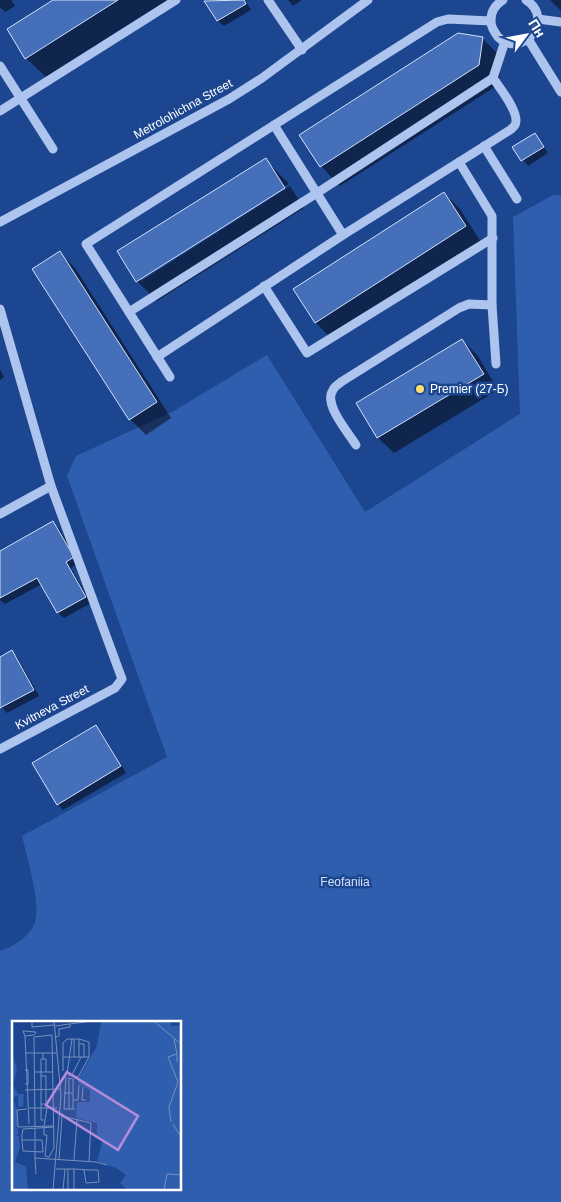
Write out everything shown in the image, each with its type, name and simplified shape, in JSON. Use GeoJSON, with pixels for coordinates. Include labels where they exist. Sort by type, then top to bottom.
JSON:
{"type":"FeatureCollection","features":[{"type":"Feature","properties":{"kind":"street"},"geometry":{"type":"LineString","coordinates":[[0,111],[176,0]]}},
{"type":"Feature","properties":{"kind":"street"},"geometry":{"type":"LineString","coordinates":[[268,0],[302,50]]}},
{"type":"Feature","properties":{"kind":"street","name":"Metrolohichna Street"},"geometry":{"type":"LineString","coordinates":[[0,222],[229,99],[302,50],[368,0]]}},
{"type":"Feature","properties":{"kind":"street"},"geometry":{"type":"LineString","coordinates":[[498,2],[492,13],[492,28],[505,41],[517,44],[528,40],[536,30],[538,19],[534,7],[526,0]]}},
{"type":"Feature","properties":{"kind":"street"},"geometry":{"type":"LineString","coordinates":[[170,377],[86,244],[437,22],[448,19],[491,21]]}},
{"type":"Feature","properties":{"kind":"street"},"geometry":{"type":"LineString","coordinates":[[538,19],[561,22]]}},
{"type":"Feature","properties":{"kind":"street"},"geometry":{"type":"LineString","coordinates":[[528,40],[561,90]]}},
{"type":"Feature","properties":{"kind":"street"},"geometry":{"type":"LineString","coordinates":[[129,312],[317,193],[493,78],[505,41]]}},
{"type":"Feature","properties":{"kind":"street"},"geometry":{"type":"LineString","coordinates":[[0,66],[53,149]]}},
{"type":"Feature","properties":{"kind":"street"},"geometry":{"type":"LineString","coordinates":[[157,357],[343,235],[510,130],[516,124],[517,118],[514,110],[493,78]]}},
{"type":"Feature","properties":{"kind":"street"},"geometry":{"type":"LineString","coordinates":[[274,125],[343,235]]}},
{"type":"Feature","properties":{"kind":"street"},"geometry":{"type":"LineString","coordinates":[[484,146],[517,199]]}},
{"type":"Feature","properties":{"kind":"street"},"geometry":{"type":"LineString","coordinates":[[459,162],[492,216],[492,305],[496,364]]}},
{"type":"Feature","properties":{"kind":"street"},"geometry":{"type":"LineString","coordinates":[[264,286],[307,352],[493,238]]}},
{"type":"Feature","properties":{"kind":"street"},"geometry":{"type":"LineString","coordinates":[[356,445],[333,410],[329,399],[333,389],[341,382],[460,308],[469,304],[492,305]]}},
{"type":"Feature","properties":{"kind":"street"},"geometry":{"type":"LineString","coordinates":[[0,310],[51,486],[0,514]]}},
{"type":"Feature","properties":{"kind":"street","name":"Kvitneva Street"},"geometry":{"type":"LineString","coordinates":[[0,749],[115,688],[122,679],[51,486]]}},
{"type":"Feature","properties":{"kind":"green space","name":"Feofaniia"},"geometry":{"type":"Polygon","coordinates":[[[553,195],[561,195],[561,1202],[0,1202],[0,951],[16,944],[30,932],[35,922],[36,914],[33,880],[22,836],[167,757],[67,476],[76,456],[172,412],[267,355],[365,512],[520,414],[513,217],[553,195]]]}},
{"type":"Feature","properties":{"kind":"building"},"geometry":{"type":"Polygon","coordinates":[[[53,0],[118,0],[25,59],[7,29],[53,0]]]}},
{"type":"Feature","properties":{"kind":"building"},"geometry":{"type":"Polygon","coordinates":[[[244,0],[246,4],[217,21],[204,1],[244,0]]]}},
{"type":"Feature","properties":{"kind":"building"},"geometry":{"type":"Polygon","coordinates":[[[458,33],[483,37],[479,65],[320,167],[299,135],[458,33]]]}},
{"type":"Feature","properties":{"kind":"building"},"geometry":{"type":"Polygon","coordinates":[[[535,133],[544,147],[521,161],[512,147],[535,133]]]}},
{"type":"Feature","properties":{"kind":"building"},"geometry":{"type":"Polygon","coordinates":[[[266,158],[285,188],[136,282],[117,251],[266,158]]]}},
{"type":"Feature","properties":{"kind":"building"},"geometry":{"type":"Polygon","coordinates":[[[444,192],[466,226],[315,323],[293,289],[444,192]]]}},
{"type":"Feature","properties":{"kind":"building"},"geometry":{"type":"Polygon","coordinates":[[[60,251],[157,402],[129,420],[32,269],[60,251]]]}},
{"type":"Feature","properties":{"kind":"building","name":"Premier (27-Б)"},"geometry":{"type":"Polygon","coordinates":[[[462,339],[484,374],[377,438],[356,403],[462,339]]]}},
{"type":"Feature","properties":{"kind":"building"},"geometry":{"type":"Polygon","coordinates":[[[53,521],[74,557],[66,562],[86,597],[57,613],[37,578],[0,598],[0,551],[53,521]]]}},
{"type":"Feature","properties":{"kind":"building"},"geometry":{"type":"Polygon","coordinates":[[[12,650],[34,690],[0,708],[0,657],[12,650]]]}},
{"type":"Feature","properties":{"kind":"building"},"geometry":{"type":"Polygon","coordinates":[[[96,725],[121,766],[57,805],[32,763],[96,725]]]}},
{"type":"Feature","properties":{"kind":"place","name":"Premier (27-Б)"},"geometry":{"type":"Point","coordinates":[420,389]}}]}
